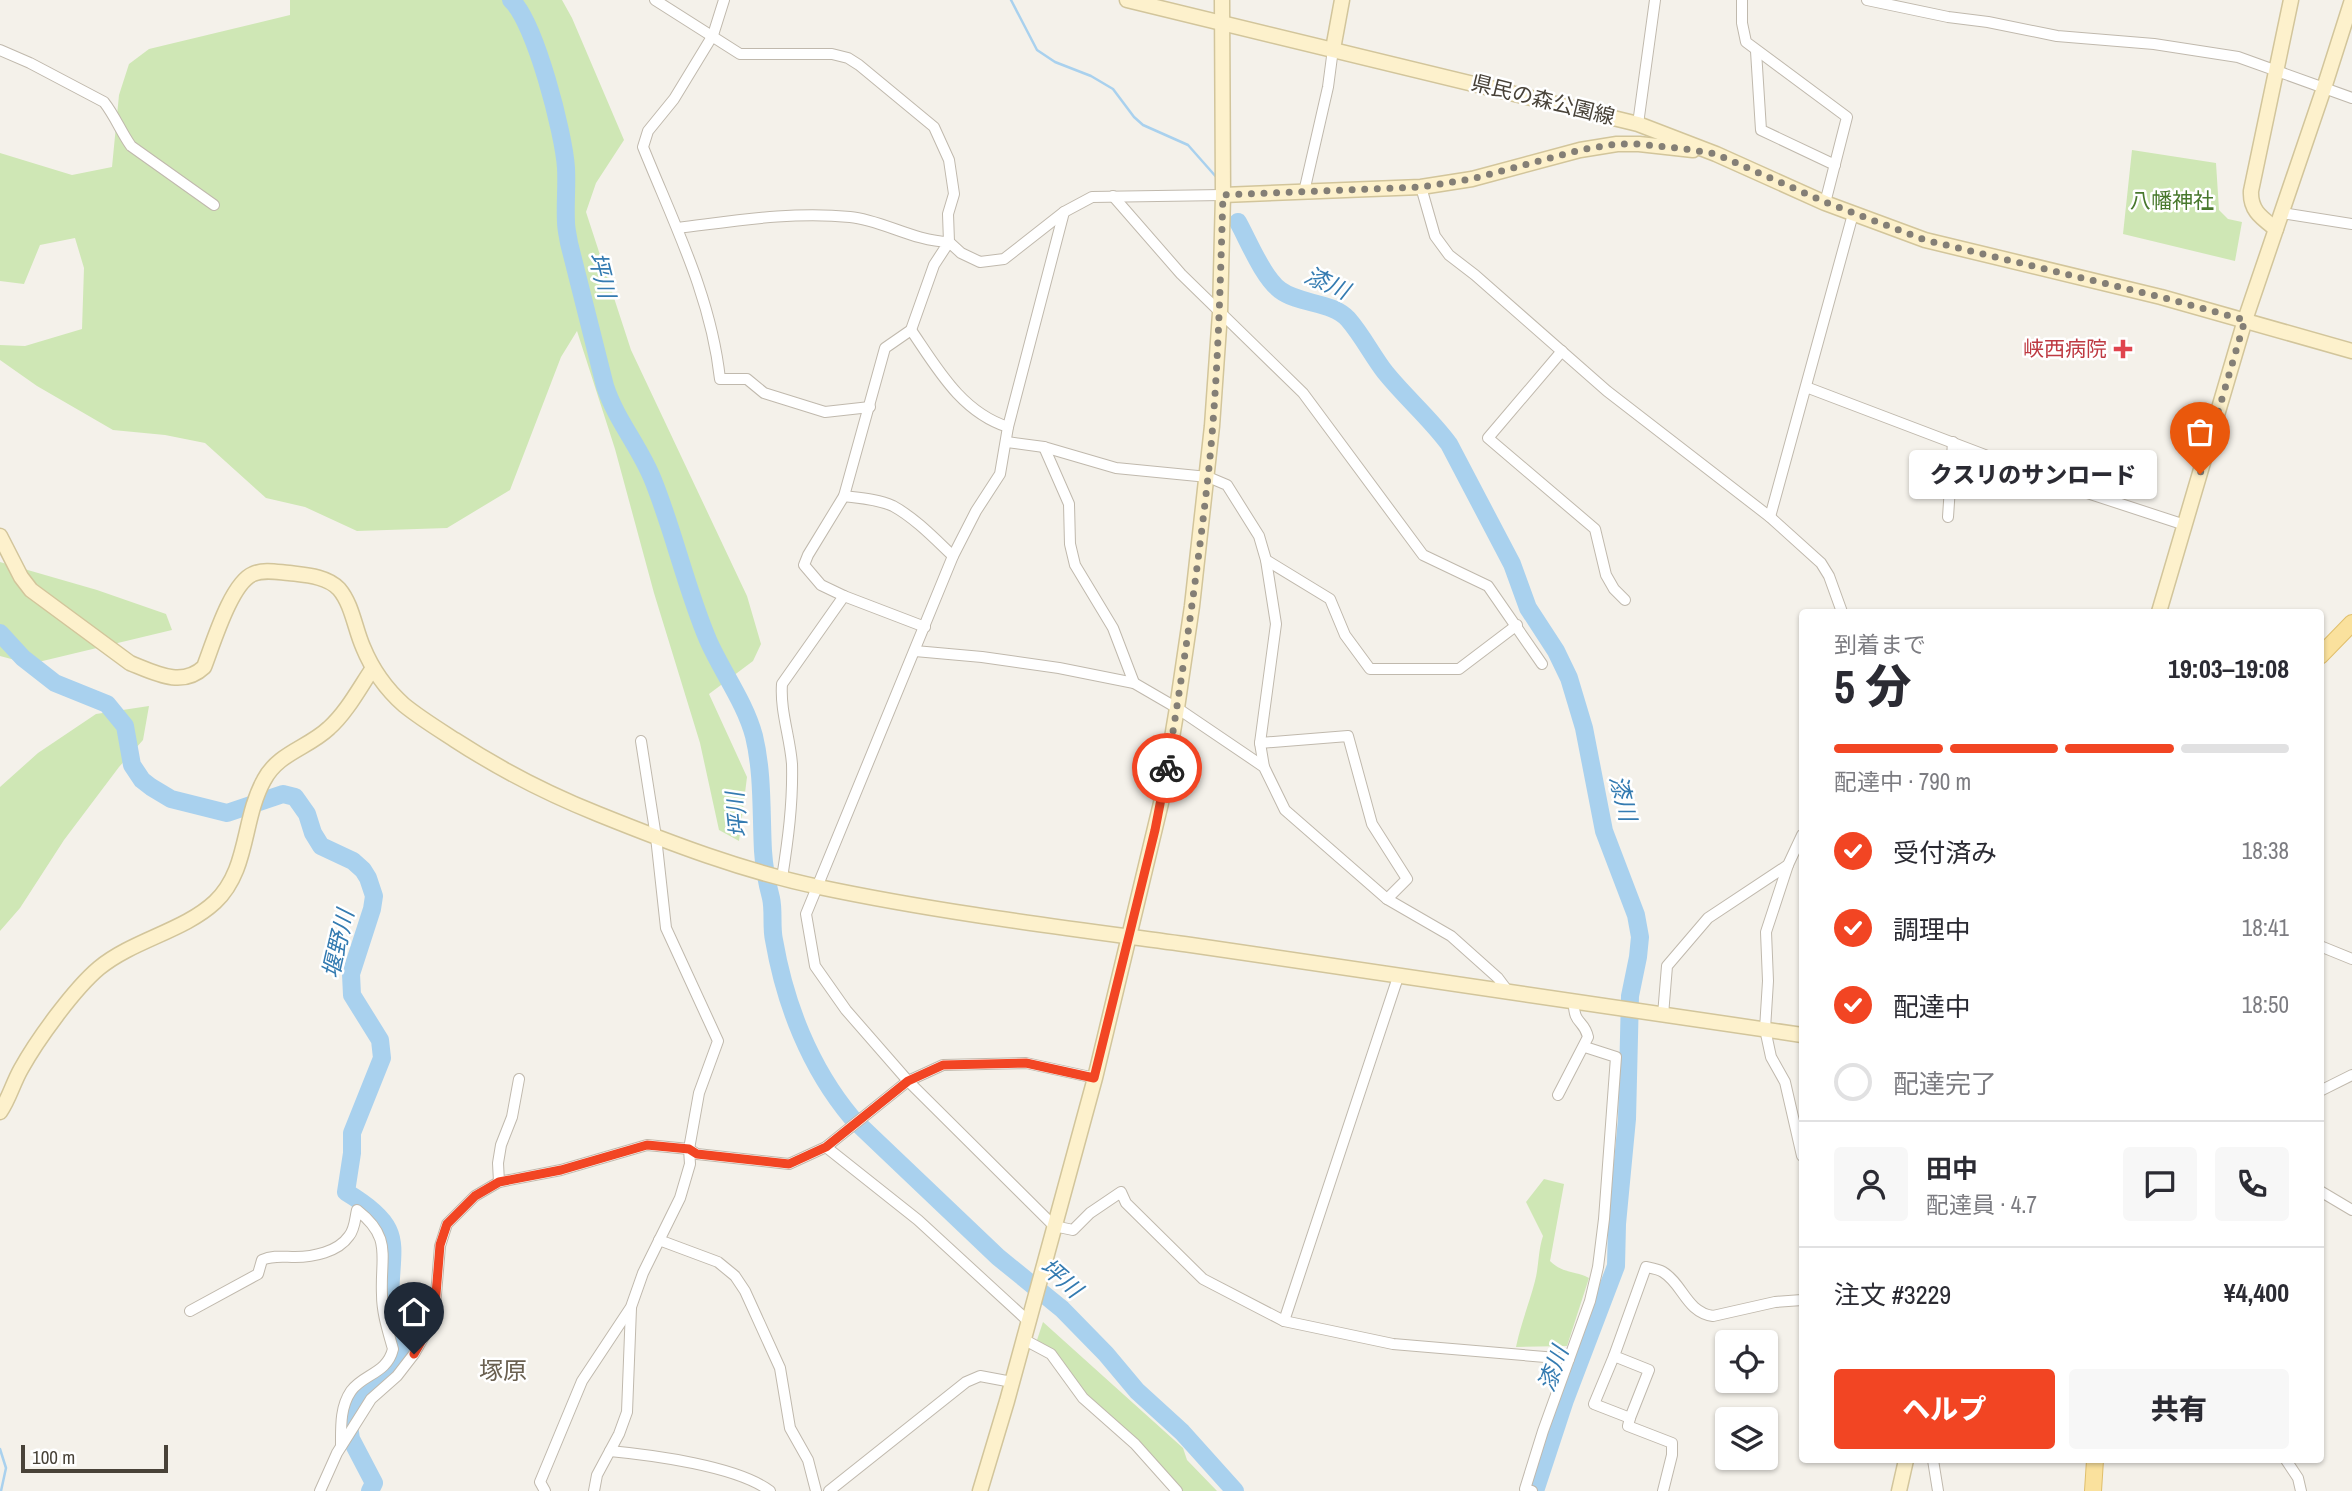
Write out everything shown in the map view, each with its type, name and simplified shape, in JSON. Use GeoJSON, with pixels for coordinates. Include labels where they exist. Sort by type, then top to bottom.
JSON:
{"type":"FeatureCollection","features":[{"type":"Feature","properties":{"kind":"main road"},"geometry":{"type":"LineString","coordinates":[[2324,652],[2352,622]]}},
{"type":"Feature","properties":{"kind":"main road"},"geometry":{"type":"LineString","coordinates":[[2093,1491],[2095,1463]]}},
{"type":"Feature","properties":{"kind":"street"},"geometry":{"type":"LineString","coordinates":[[655,0],[740,54],[832,54],[848,58],[934,127],[949,160],[954,194],[948,214],[948,242],[934,265],[911,330],[885,348],[844,496],[804,565],[821,585],[925,627]]}},
{"type":"Feature","properties":{"kind":"street"},"geometry":{"type":"LineString","coordinates":[[724,0],[713,35],[674,99],[644,139],[643,147],[678,228],[709,314],[720,379],[747,379],[764,393],[825,412],[870,407]]}},
{"type":"Feature","properties":{"kind":"street","name":"県民の森公園線"},"geometry":{"type":"LineString","coordinates":[[1127,0],[1639,124],[1716,154],[1853,214],[1925,240],[2161,297],[2352,351]]}},
{"type":"Feature","properties":{"kind":"street"},"geometry":{"type":"LineString","coordinates":[[980,1491],[1012,1382],[1130,937],[1161,803],[1177,708],[1208,477],[1220,313],[1223,195],[1222,0]]}},
{"type":"Feature","properties":{"kind":"street"},"geometry":{"type":"LineString","coordinates":[[1304,192],[1328,87],[1342,0]]}},
{"type":"Feature","properties":{"kind":"street"},"geometry":{"type":"LineString","coordinates":[[1639,124],[1655,0]]}},
{"type":"Feature","properties":{"kind":"street"},"geometry":{"type":"LineString","coordinates":[[1742,0],[1745,42],[1847,117],[1825,202]]}},
{"type":"Feature","properties":{"kind":"street"},"geometry":{"type":"LineString","coordinates":[[1867,0],[2057,36],[2154,44],[2238,57],[2352,98]]}},
{"type":"Feature","properties":{"kind":"street"},"geometry":{"type":"LineString","coordinates":[[2276,229],[2260,217],[2251,201],[2275,69],[2291,0]]}},
{"type":"Feature","properties":{"kind":"street"},"geometry":{"type":"LineString","coordinates":[[2160,609],[2245,320],[2352,0]]}},
{"type":"Feature","properties":{"kind":"street"},"geometry":{"type":"LineString","coordinates":[[0,50],[104,102],[113,112],[122,134],[131,146],[214,205]]}},
{"type":"Feature","properties":{"kind":"street"},"geometry":{"type":"LineString","coordinates":[[1756,51],[1760,130],[1835,165]]}},
{"type":"Feature","properties":{"kind":"street"},"geometry":{"type":"LineString","coordinates":[[678,228],[785,215],[852,217],[932,242],[948,242],[961,253],[980,262],[1004,259],[1064,212],[1092,197],[1421,187],[1472,179],[1580,150],[1616,144],[1639,144],[1716,154]]}},
{"type":"Feature","properties":{"kind":"street"},"geometry":{"type":"LineString","coordinates":[[1421,187],[1435,236],[1448,255],[1475,275],[1607,391],[1770,517],[1821,563],[1829,576],[1841,609]]}},
{"type":"Feature","properties":{"kind":"street"},"geometry":{"type":"LineString","coordinates":[[1113,196],[1181,274],[1303,393],[1423,555],[1488,586],[1542,664]]}},
{"type":"Feature","properties":{"kind":"street"},"geometry":{"type":"LineString","coordinates":[[1064,212],[1008,428],[1000,474],[976,511],[953,556],[807,914],[815,966],[846,1010],[908,1081],[1054,1226],[1073,1230],[1090,1213],[1121,1192],[1126,1203],[1203,1279],[1284,1321],[1394,1345],[1569,1359]]}},
{"type":"Feature","properties":{"kind":"street"},"geometry":{"type":"LineString","coordinates":[[2282,213],[2352,224]]}},
{"type":"Feature","properties":{"kind":"street"},"geometry":{"type":"LineString","coordinates":[[1770,517],[1853,214]]}},
{"type":"Feature","properties":{"kind":"street"},"geometry":{"type":"LineString","coordinates":[[911,330],[955,394],[993,422],[1008,428]]}},
{"type":"Feature","properties":{"kind":"street"},"geometry":{"type":"LineString","coordinates":[[1562,351],[1488,438],[1595,529],[1606,575],[1614,589],[1626,600]]}},
{"type":"Feature","properties":{"kind":"street"},"geometry":{"type":"LineString","coordinates":[[1805,387],[2072,488],[2185,525]]}},
{"type":"Feature","properties":{"kind":"street"},"geometry":{"type":"LineString","coordinates":[[1007,442],[1044,447],[1116,468],[1208,477],[1227,485],[1259,536],[1266,560],[1276,624],[1260,743],[1264,767],[1285,810],[1387,899],[1451,936],[1498,978],[1507,990]]}},
{"type":"Feature","properties":{"kind":"street"},"geometry":{"type":"LineString","coordinates":[[1948,517],[1953,442]]}},
{"type":"Feature","properties":{"kind":"street"},"geometry":{"type":"LineString","coordinates":[[1044,447],[1069,503],[1070,544],[1074,565],[1113,628],[1134,682]]}},
{"type":"Feature","properties":{"kind":"street"},"geometry":{"type":"LineString","coordinates":[[844,496],[868,499],[893,507],[953,556]]}},
{"type":"Feature","properties":{"kind":"street"},"geometry":{"type":"LineString","coordinates":[[0,536],[21,577],[31,590],[130,663],[149,671],[183,679],[195,676],[204,667],[233,593],[252,574],[267,571],[327,580],[339,589],[373,668],[394,695],[419,717],[500,769],[566,802],[656,837],[776,876],[817,887],[905,903],[1799,1035]]}},
{"type":"Feature","properties":{"kind":"street"},"geometry":{"type":"LineString","coordinates":[[1266,560],[1330,599],[1345,635],[1370,669],[1460,669],[1517,625]]}},
{"type":"Feature","properties":{"kind":"street"},"geometry":{"type":"LineString","coordinates":[[776,876],[791,827],[792,763],[781,698],[782,684],[844,596]]}},
{"type":"Feature","properties":{"kind":"street"},"geometry":{"type":"LineString","coordinates":[[915,651],[1046,666],[1134,682],[1264,767]]}},
{"type":"Feature","properties":{"kind":"street"},"geometry":{"type":"LineString","coordinates":[[0,1112],[29,1054],[90,977],[122,952],[202,913],[226,890],[243,852],[258,790],[265,777],[285,756],[319,737],[332,726],[373,668]]}},
{"type":"Feature","properties":{"kind":"street"},"geometry":{"type":"LineString","coordinates":[[1260,743],[1348,736],[1372,824],[1407,879],[1387,899]]}},
{"type":"Feature","properties":{"kind":"street"},"geometry":{"type":"LineString","coordinates":[[545,1491],[540,1482],[582,1381],[631,1307],[643,1273],[680,1198],[690,1164],[689,1149],[699,1093],[718,1041],[666,928],[656,837],[640,741]]}},
{"type":"Feature","properties":{"kind":"street"},"geometry":{"type":"LineString","coordinates":[[1799,841],[1788,865],[1766,932],[1768,981],[1765,1029],[1771,1058],[1785,1082],[1799,1143]]}},
{"type":"Feature","properties":{"kind":"street"},"geometry":{"type":"LineString","coordinates":[[1663,1015],[1667,966],[1693,933],[1708,918],[1788,865]]}},
{"type":"Feature","properties":{"kind":"street"},"geometry":{"type":"LineString","coordinates":[[2324,948],[2352,959]]}},
{"type":"Feature","properties":{"kind":"street"},"geometry":{"type":"LineString","coordinates":[[1284,1321],[1399,974]]}},
{"type":"Feature","properties":{"kind":"street"},"geometry":{"type":"LineString","coordinates":[[1558,1094],[1588,1037],[1587,1030],[1573,1014],[1574,1001]]}},
{"type":"Feature","properties":{"kind":"street"},"geometry":{"type":"LineString","coordinates":[[1532,1491],[1525,1489],[1590,1301],[1598,1267],[1616,1057],[1585,1046]]}},
{"type":"Feature","properties":{"kind":"street"},"geometry":{"type":"LineString","coordinates":[[320,1491],[342,1444],[371,1399],[378,1390],[397,1376],[414,1354],[434,1319],[440,1245],[447,1224],[475,1196],[499,1182],[561,1170],[647,1145],[689,1149],[697,1154],[789,1164],[826,1147],[908,1081],[943,1065],[1026,1063],[1094,1078]]}},
{"type":"Feature","properties":{"kind":"street"},"geometry":{"type":"LineString","coordinates":[[2324,1089],[2352,1075]]}},
{"type":"Feature","properties":{"kind":"street"},"geometry":{"type":"LineString","coordinates":[[499,1182],[501,1145],[512,1117],[519,1079]]}},
{"type":"Feature","properties":{"kind":"street"},"geometry":{"type":"LineString","coordinates":[[826,1147],[918,1220],[1028,1321]]}},
{"type":"Feature","properties":{"kind":"street"},"geometry":{"type":"LineString","coordinates":[[2324,1193],[2352,1210]]}},
{"type":"Feature","properties":{"kind":"street"},"geometry":{"type":"LineString","coordinates":[[190,1311],[258,1275],[262,1260],[269,1256],[300,1257],[320,1254],[339,1246],[349,1236],[357,1210],[370,1220],[378,1231],[382,1244],[382,1294],[386,1325],[393,1349],[386,1364],[355,1388],[342,1410],[342,1444]]}},
{"type":"Feature","properties":{"kind":"street"},"geometry":{"type":"LineString","coordinates":[[660,1240],[718,1262],[735,1276],[745,1291],[780,1368],[790,1427],[808,1460],[816,1491]]}},
{"type":"Feature","properties":{"kind":"street"},"geometry":{"type":"LineString","coordinates":[[1630,1418],[1594,1404],[1646,1267],[1662,1271],[1692,1306],[1703,1314],[1713,1316],[1775,1302],[1799,1300]]}},
{"type":"Feature","properties":{"kind":"street"},"geometry":{"type":"LineString","coordinates":[[594,1491],[597,1475],[619,1434],[626,1412],[631,1307]]}},
{"type":"Feature","properties":{"kind":"street"},"geometry":{"type":"LineString","coordinates":[[1023,1339],[1051,1354],[1083,1398],[1135,1444],[1177,1491]]}},
{"type":"Feature","properties":{"kind":"street"},"geometry":{"type":"LineString","coordinates":[[1614,1356],[1649,1370],[1628,1426],[1672,1443],[1672,1455],[1663,1491]]}},
{"type":"Feature","properties":{"kind":"street"},"geometry":{"type":"LineString","coordinates":[[829,1491],[966,1382],[980,1376],[1012,1382]]}},
{"type":"Feature","properties":{"kind":"street"},"geometry":{"type":"LineString","coordinates":[[355,1388],[378,1390]]}},
{"type":"Feature","properties":{"kind":"street"},"geometry":{"type":"LineString","coordinates":[[610,1451],[647,1455],[729,1473],[770,1491]]}},
{"type":"Feature","properties":{"kind":"street"},"geometry":{"type":"LineString","coordinates":[[1899,1491],[1905,1463]]}},
{"type":"Feature","properties":{"kind":"street"},"geometry":{"type":"LineString","coordinates":[[1933,1463],[1938,1491]]}},
{"type":"Feature","properties":{"kind":"street"},"geometry":{"type":"LineString","coordinates":[[2288,1463],[2298,1478],[2301,1491]]}},
{"type":"Feature","properties":{"kind":"green space"},"geometry":{"type":"Polygon","coordinates":[[[290,0],[562,0],[572,18],[624,140],[596,183],[586,212],[631,350],[747,596],[761,644],[753,661],[709,694],[747,777],[739,841],[719,830],[700,743],[654,593],[615,449],[577,331],[561,357],[510,490],[447,528],[357,531],[305,507],[266,498],[205,443],[165,435],[113,430],[37,386],[0,360],[0,345],[25,346],[82,329],[84,268],[75,238],[40,245],[24,284],[0,281],[0,153],[72,175],[112,167],[119,95],[129,64],[149,49],[290,15],[290,0]]]}},
{"type":"Feature","properties":{"kind":"green space","name":"八幡神社"},"geometry":{"type":"Polygon","coordinates":[[[2132,150],[2216,163],[2219,210],[2228,219],[2242,222],[2235,261],[2123,234],[2132,150]]]}},
{"type":"Feature","properties":{"kind":"green space"},"geometry":{"type":"Polygon","coordinates":[[[0,562],[97,590],[166,614],[172,630],[30,664],[0,656],[0,562]]]}},
{"type":"Feature","properties":{"kind":"green space"},"geometry":{"type":"Polygon","coordinates":[[[149,706],[143,740],[64,840],[20,908],[0,931],[0,787],[38,753],[96,714],[149,706]]]}},
{"type":"Feature","properties":{"kind":"green space"},"geometry":{"type":"Polygon","coordinates":[[[1544,1179],[1564,1184],[1550,1261],[1559,1268],[1589,1278],[1567,1346],[1516,1347],[1535,1281],[1543,1236],[1526,1202],[1544,1179]]]}},
{"type":"Feature","properties":{"kind":"green space"},"geometry":{"type":"Polygon","coordinates":[[[1043,1322],[1183,1448],[1187,1460],[1217,1491],[1181,1491],[1085,1396],[1051,1349],[1037,1340],[1043,1322]]]}},
{"type":"Feature","properties":{"kind":"waterway","name":"坪川"},"geometry":{"type":"LineString","coordinates":[[511,0],[529,30],[554,105],[566,168],[566,225],[569,243],[605,386],[653,480],[700,620],[745,711],[754,736],[760,779],[763,857],[772,903],[774,940],[792,1011],[812,1057],[837,1099],[852,1118],[998,1257],[1062,1309],[1137,1391],[1182,1432],[1235,1491]]}},
{"type":"Feature","properties":{"kind":"waterway","name":"漆川"},"geometry":{"type":"LineString","coordinates":[[1011,0],[1037,50],[1055,62],[1091,76],[1113,89],[1143,125],[1188,145],[1218,179]]}},
{"type":"Feature","properties":{"kind":"waterway","name":"漆川"},"geometry":{"type":"LineString","coordinates":[[1238,222],[1262,268],[1274,284],[1288,295],[1333,309],[1348,319],[1385,372],[1449,444],[1512,564],[1528,608],[1556,651],[1569,678],[1584,728],[1604,831],[1636,915],[1640,937],[1630,996],[1627,1119],[1617,1224],[1616,1266],[1565,1400],[1535,1491]]}},
{"type":"Feature","properties":{"kind":"waterway","name":"堰野川"},"geometry":{"type":"LineString","coordinates":[[0,633],[23,658],[55,683],[107,704],[125,726],[132,765],[142,780],[151,787],[171,799],[227,813],[283,794],[295,797],[307,814],[313,833],[321,846],[353,861],[368,878],[374,896],[351,974],[352,995],[380,1040],[382,1058],[352,1133],[346,1192],[379,1217],[391,1239],[390,1310],[402,1352],[395,1365],[356,1398],[348,1419],[351,1439],[374,1483],[370,1491]]}},
{"type":"Feature","properties":{"kind":"waterway"},"geometry":{"type":"LineString","coordinates":[[0,1449],[6,1468],[1,1491]]}},
{"type":"Feature","properties":{"kind":"way so far"},"geometry":{"type":"LineString","coordinates":[[1167,768],[1192,606],[1208,477],[1220,313],[1223,195],[1421,187],[1472,179],[1580,150],[1616,144],[1639,144],[1716,154],[1853,214],[1925,240],[2245,320],[2200,474]]}},
{"type":"Feature","properties":{"kind":"place","name":"峡西病院"},"geometry":{"type":"Point","coordinates":[2123,349]}},
{"type":"Feature","properties":{"kind":"place","name":"クスリのサンロード"},"geometry":{"type":"Point","coordinates":[2200,474]}},
{"type":"Feature","properties":{"kind":"district","name":"塚原"},"geometry":{"type":"Point","coordinates":[503,1371]}},
{"type":"Feature","properties":{"kind":"route"},"geometry":{"type":"LineString","coordinates":[[414,1354],[434,1319],[440,1245],[447,1224],[475,1196],[499,1182],[561,1170],[647,1145],[689,1149],[697,1154],[789,1164],[826,1147],[908,1081],[943,1065],[1026,1063],[1094,1078],[1130,937],[1167,768]]}}]}
